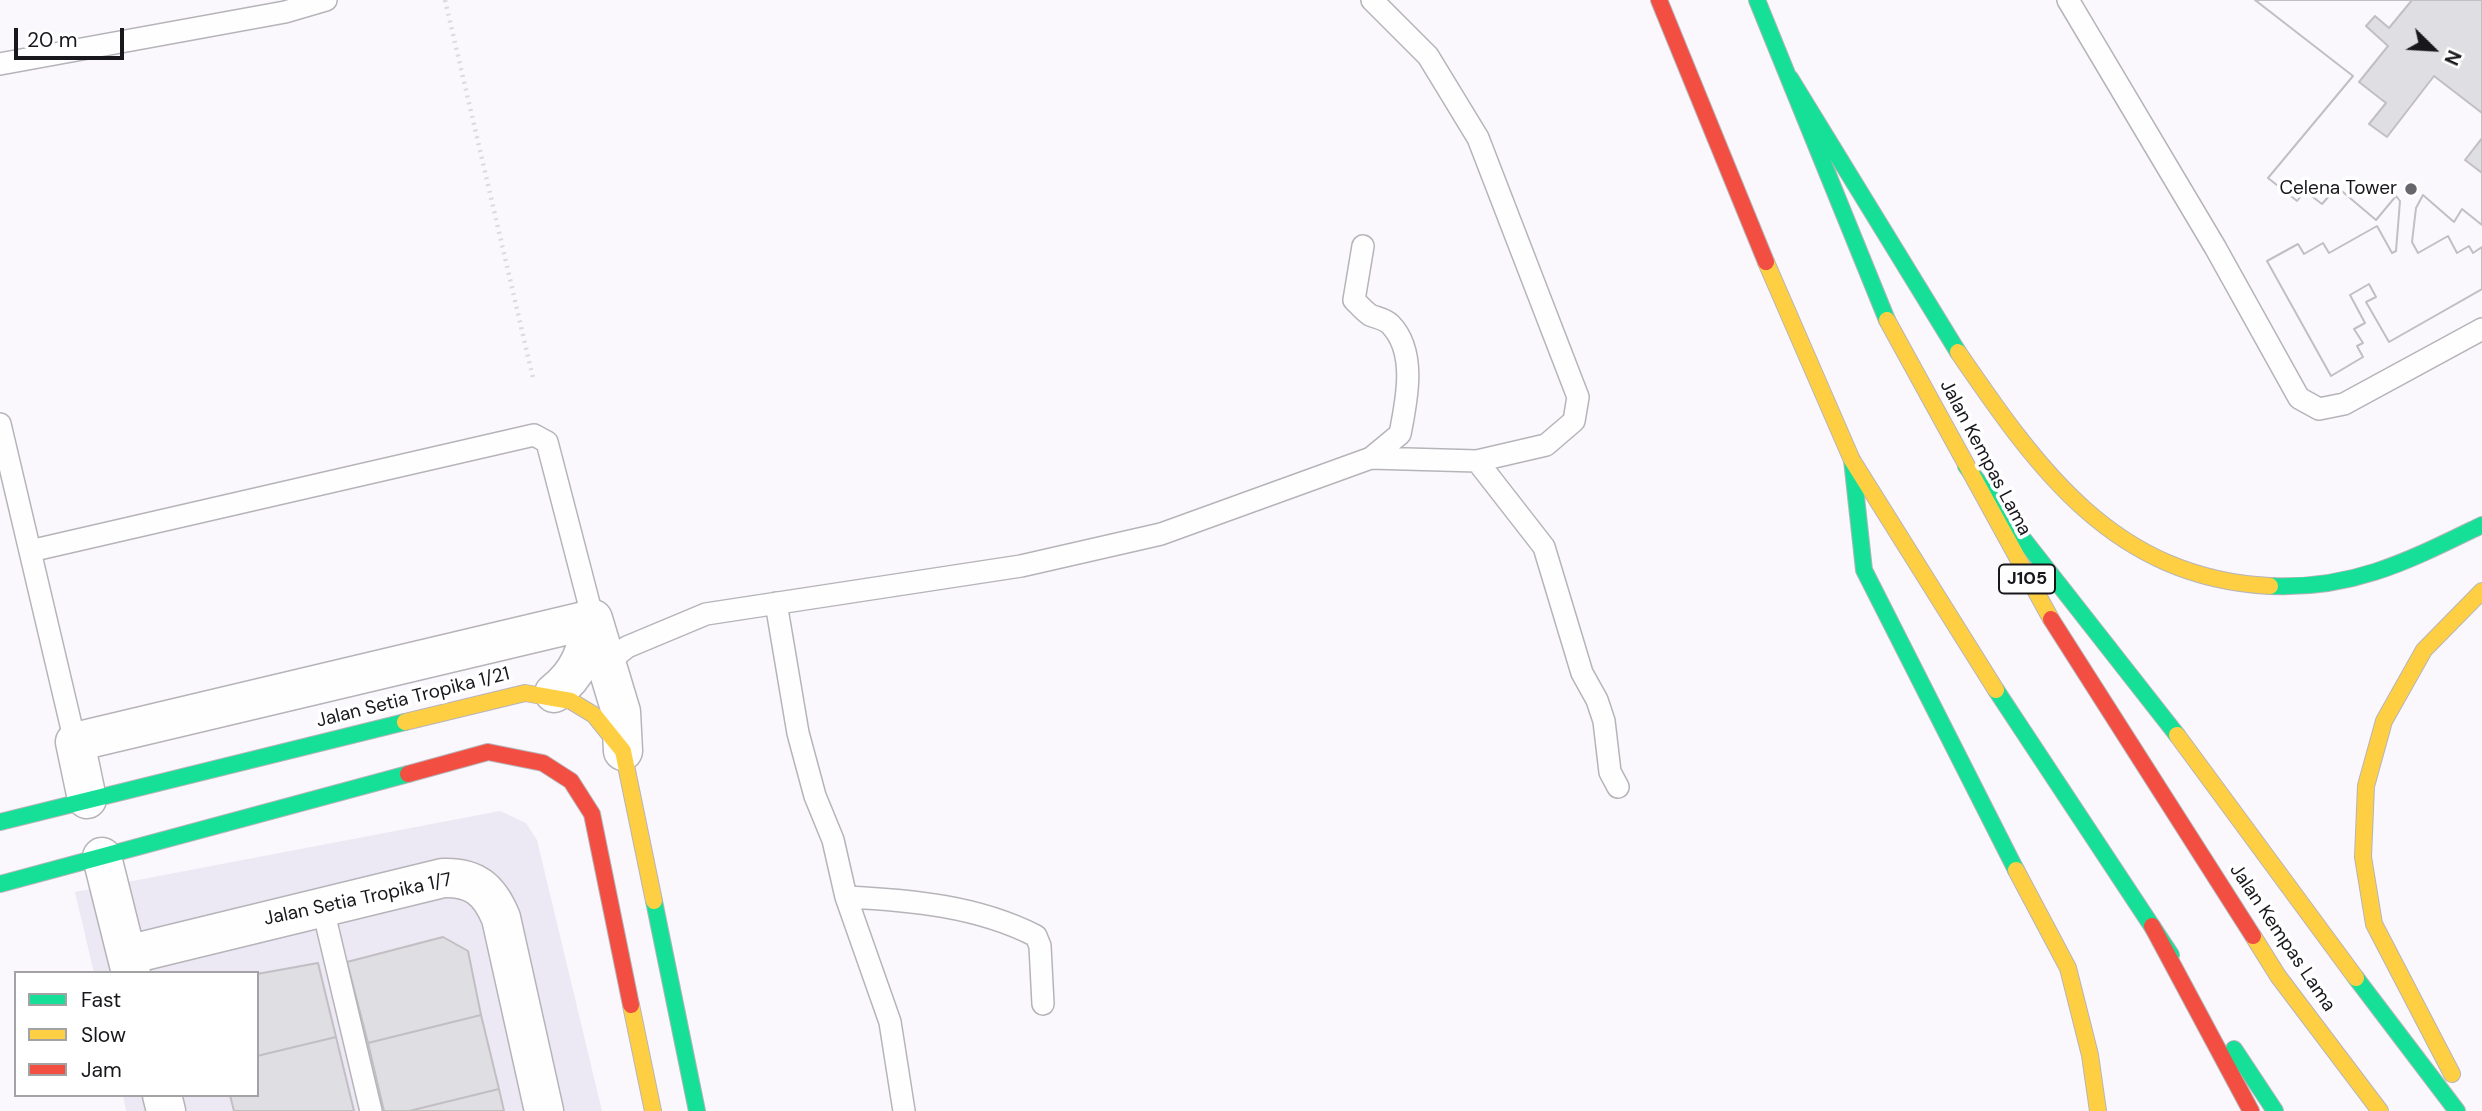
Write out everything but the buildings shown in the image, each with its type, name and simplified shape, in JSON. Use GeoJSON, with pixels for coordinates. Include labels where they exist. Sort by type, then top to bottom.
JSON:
{"type":"FeatureCollection","features":[{"type":"Feature","properties":{"kind":"main road"},"geometry":{"type":"LineString","coordinates":[[1658,0],[1798,341],[1852,460],[2033,749],[2275,1111]]}},
{"type":"Feature","properties":{"kind":"main road","name":"Jalan Kempas Lama"},"geometry":{"type":"LineString","coordinates":[[1757,0],[1884,314],[2036,596],[2271,964],[2380,1111]]}},
{"type":"Feature","properties":{"kind":"main road"},"geometry":{"type":"LineString","coordinates":[[1790,78],[1973,375],[2061,488],[2102,526],[2143,550],[2188,571],[2242,584],[2282,587],[2321,586],[2352,580],[2424,553],[2482,525]]}},
{"type":"Feature","properties":{"kind":"main road"},"geometry":{"type":"LineString","coordinates":[[1852,460],[1864,570],[1980,803],[2068,968],[2090,1055],[2098,1111]]}},
{"type":"Feature","properties":{"kind":"main road"},"geometry":{"type":"LineString","coordinates":[[1966,466],[2163,715],[2398,1036],[2457,1111]]}},
{"type":"Feature","properties":{"kind":"main road"},"geometry":{"type":"LineString","coordinates":[[2464,1091],[2443,1061],[2374,924],[2363,857],[2366,786],[2384,721],[2424,650],[2482,591]]}},
{"type":"Feature","properties":{"kind":"main road","name":"Jalan Setia Tropika 1/21"},"geometry":{"type":"LineString","coordinates":[[0,884],[95,831],[525,693],[554,693],[575,701],[609,727],[623,751],[697,1111]]}},
{"type":"Feature","properties":{"kind":"main road","name":"Jalan Setia Tropika 1/21"},"geometry":{"type":"LineString","coordinates":[[0,822],[95,831],[488,752],[520,755],[550,766],[571,781],[592,814],[653,1111]]}},
{"type":"Feature","properties":{"kind":"main road"},"geometry":{"type":"LineString","coordinates":[[2152,926],[2251,1111]]}},
{"type":"Feature","properties":{"kind":"street"},"geometry":{"type":"LineString","coordinates":[[593,619],[621,712],[623,751]]}},
{"type":"Feature","properties":{"kind":"street"},"geometry":{"type":"LineString","coordinates":[[554,693],[575,674],[583,660],[593,619]]}},
{"type":"Feature","properties":{"kind":"street"},"geometry":{"type":"LineString","coordinates":[[129,964],[75,742],[593,619]]}},
{"type":"Feature","properties":{"kind":"street","name":"Jalan Setia Tropika 1/7"},"geometry":{"type":"LineString","coordinates":[[129,964],[323,905],[443,878],[462,877],[482,886],[494,900],[502,918],[544,1111]]}},
{"type":"Feature","properties":{"kind":"lane"},"geometry":{"type":"LineString","coordinates":[[0,64],[281,6],[326,0]]}},
{"type":"Feature","properties":{"kind":"lane"},"geometry":{"type":"LineString","coordinates":[[1371,458],[1477,461],[1546,445],[1574,421],[1578,397],[1478,138],[1429,56],[1372,0]]}},
{"type":"Feature","properties":{"kind":"lane"},"geometry":{"type":"LineString","coordinates":[[2068,0],[2215,247],[2299,398],[2319,409],[2344,404],[2482,329]]}},
{"type":"Feature","properties":{"kind":"lane"},"geometry":{"type":"LineString","coordinates":[[606,664],[627,647],[706,614],[1021,566],[1161,534],[1371,458],[1401,434],[1406,403],[1406,362],[1405,343],[1388,322],[1369,314],[1354,300],[1363,246]]}},
{"type":"Feature","properties":{"kind":"lane"},"geometry":{"type":"LineString","coordinates":[[0,424],[75,742]]}},
{"type":"Feature","properties":{"kind":"lane"},"geometry":{"type":"LineString","coordinates":[[30,551],[534,435],[547,442],[593,619]]}},
{"type":"Feature","properties":{"kind":"lane"},"geometry":{"type":"LineString","coordinates":[[1477,461],[1544,547],[1582,673],[1597,700],[1604,721],[1610,772],[1618,787]]}},
{"type":"Feature","properties":{"kind":"lane"},"geometry":{"type":"LineString","coordinates":[[776,603],[798,733],[815,796],[834,840],[846,897],[890,1022],[904,1111]]}},
{"type":"Feature","properties":{"kind":"lane"},"geometry":{"type":"LineString","coordinates":[[846,897],[924,903],[1009,922],[1036,936],[1040,946],[1042,1004]]}},
{"type":"Feature","properties":{"kind":"lane"},"geometry":{"type":"LineString","coordinates":[[323,905],[371,1111]]}},
{"type":"Feature","properties":{"kind":"path"},"geometry":{"type":"LineString","coordinates":[[445,0],[533,378]]}},
{"type":"Feature","properties":{"kind":"shaded area"},"geometry":{"type":"Polygon","coordinates":[[[500,811],[526,823],[537,840],[602,1111],[126,1111],[123,1097],[259,1097],[259,971],[94,971],[75,892],[500,811]]]}},
{"type":"Feature","properties":{"kind":"traffic: fast"},"geometry":{"type":"LineString","coordinates":[[1757,0],[1887,320]]}},
{"type":"Feature","properties":{"kind":"traffic: fast"},"geometry":{"type":"LineString","coordinates":[[1790,78],[1958,352]]}},
{"type":"Feature","properties":{"kind":"traffic: fast"},"geometry":{"type":"LineString","coordinates":[[1852,460],[1864,570],[2016,870]]}},
{"type":"Feature","properties":{"kind":"traffic: fast"},"geometry":{"type":"LineString","coordinates":[[1966,466],[2177,735]]}},
{"type":"Feature","properties":{"kind":"traffic: fast"},"geometry":{"type":"LineString","coordinates":[[2270,586],[2300,586],[2355,578],[2405,561],[2482,525]]}},
{"type":"Feature","properties":{"kind":"traffic: fast"},"geometry":{"type":"LineString","coordinates":[[1996,690],[2171,955]]}},
{"type":"Feature","properties":{"kind":"traffic: fast"},"geometry":{"type":"LineString","coordinates":[[0,822],[405,722]]}},
{"type":"Feature","properties":{"kind":"traffic: fast"},"geometry":{"type":"LineString","coordinates":[[0,884],[408,774]]}},
{"type":"Feature","properties":{"kind":"traffic: fast"},"geometry":{"type":"LineString","coordinates":[[654,901],[697,1111]]}},
{"type":"Feature","properties":{"kind":"traffic: fast"},"geometry":{"type":"LineString","coordinates":[[2356,978],[2457,1111]]}},
{"type":"Feature","properties":{"kind":"traffic: fast"},"geometry":{"type":"LineString","coordinates":[[2234,1049],[2275,1111]]}},
{"type":"Feature","properties":{"kind":"traffic: slow"},"geometry":{"type":"LineString","coordinates":[[1766,262],[1852,460],[1996,690]]}},
{"type":"Feature","properties":{"kind":"traffic: slow"},"geometry":{"type":"LineString","coordinates":[[1887,320],[2051,619]]}},
{"type":"Feature","properties":{"kind":"traffic: slow"},"geometry":{"type":"LineString","coordinates":[[1958,352],[2019,437],[2051,475],[2086,510],[2124,539],[2167,563],[2215,578],[2270,586]]}},
{"type":"Feature","properties":{"kind":"traffic: slow"},"geometry":{"type":"LineString","coordinates":[[2452,1074],[2374,924],[2363,857],[2366,786],[2384,721],[2424,650],[2482,591]]}},
{"type":"Feature","properties":{"kind":"traffic: slow"},"geometry":{"type":"LineString","coordinates":[[405,722],[525,693],[571,701],[594,715],[623,751],[654,901]]}},
{"type":"Feature","properties":{"kind":"traffic: slow"},"geometry":{"type":"LineString","coordinates":[[2177,735],[2356,978]]}},
{"type":"Feature","properties":{"kind":"traffic: slow"},"geometry":{"type":"LineString","coordinates":[[2016,870],[2068,968],[2090,1055],[2098,1111]]}},
{"type":"Feature","properties":{"kind":"traffic: slow"},"geometry":{"type":"LineString","coordinates":[[2253,936],[2278,976],[2380,1111]]}},
{"type":"Feature","properties":{"kind":"traffic: slow"},"geometry":{"type":"LineString","coordinates":[[631,1005],[653,1111]]}},
{"type":"Feature","properties":{"kind":"traffic: jam"},"geometry":{"type":"LineString","coordinates":[[1659,0],[1766,262]]}},
{"type":"Feature","properties":{"kind":"traffic: jam"},"geometry":{"type":"LineString","coordinates":[[2051,619],[2253,936]]}},
{"type":"Feature","properties":{"kind":"traffic: jam"},"geometry":{"type":"LineString","coordinates":[[408,774],[488,752],[543,763],[571,781],[592,814],[631,1005]]}},
{"type":"Feature","properties":{"kind":"traffic: jam"},"geometry":{"type":"LineString","coordinates":[[2152,926],[2251,1111]]}},
{"type":"Feature","properties":{"kind":"place","name":"Celena Tower"},"geometry":{"type":"Point","coordinates":[2411,189]}}]}
